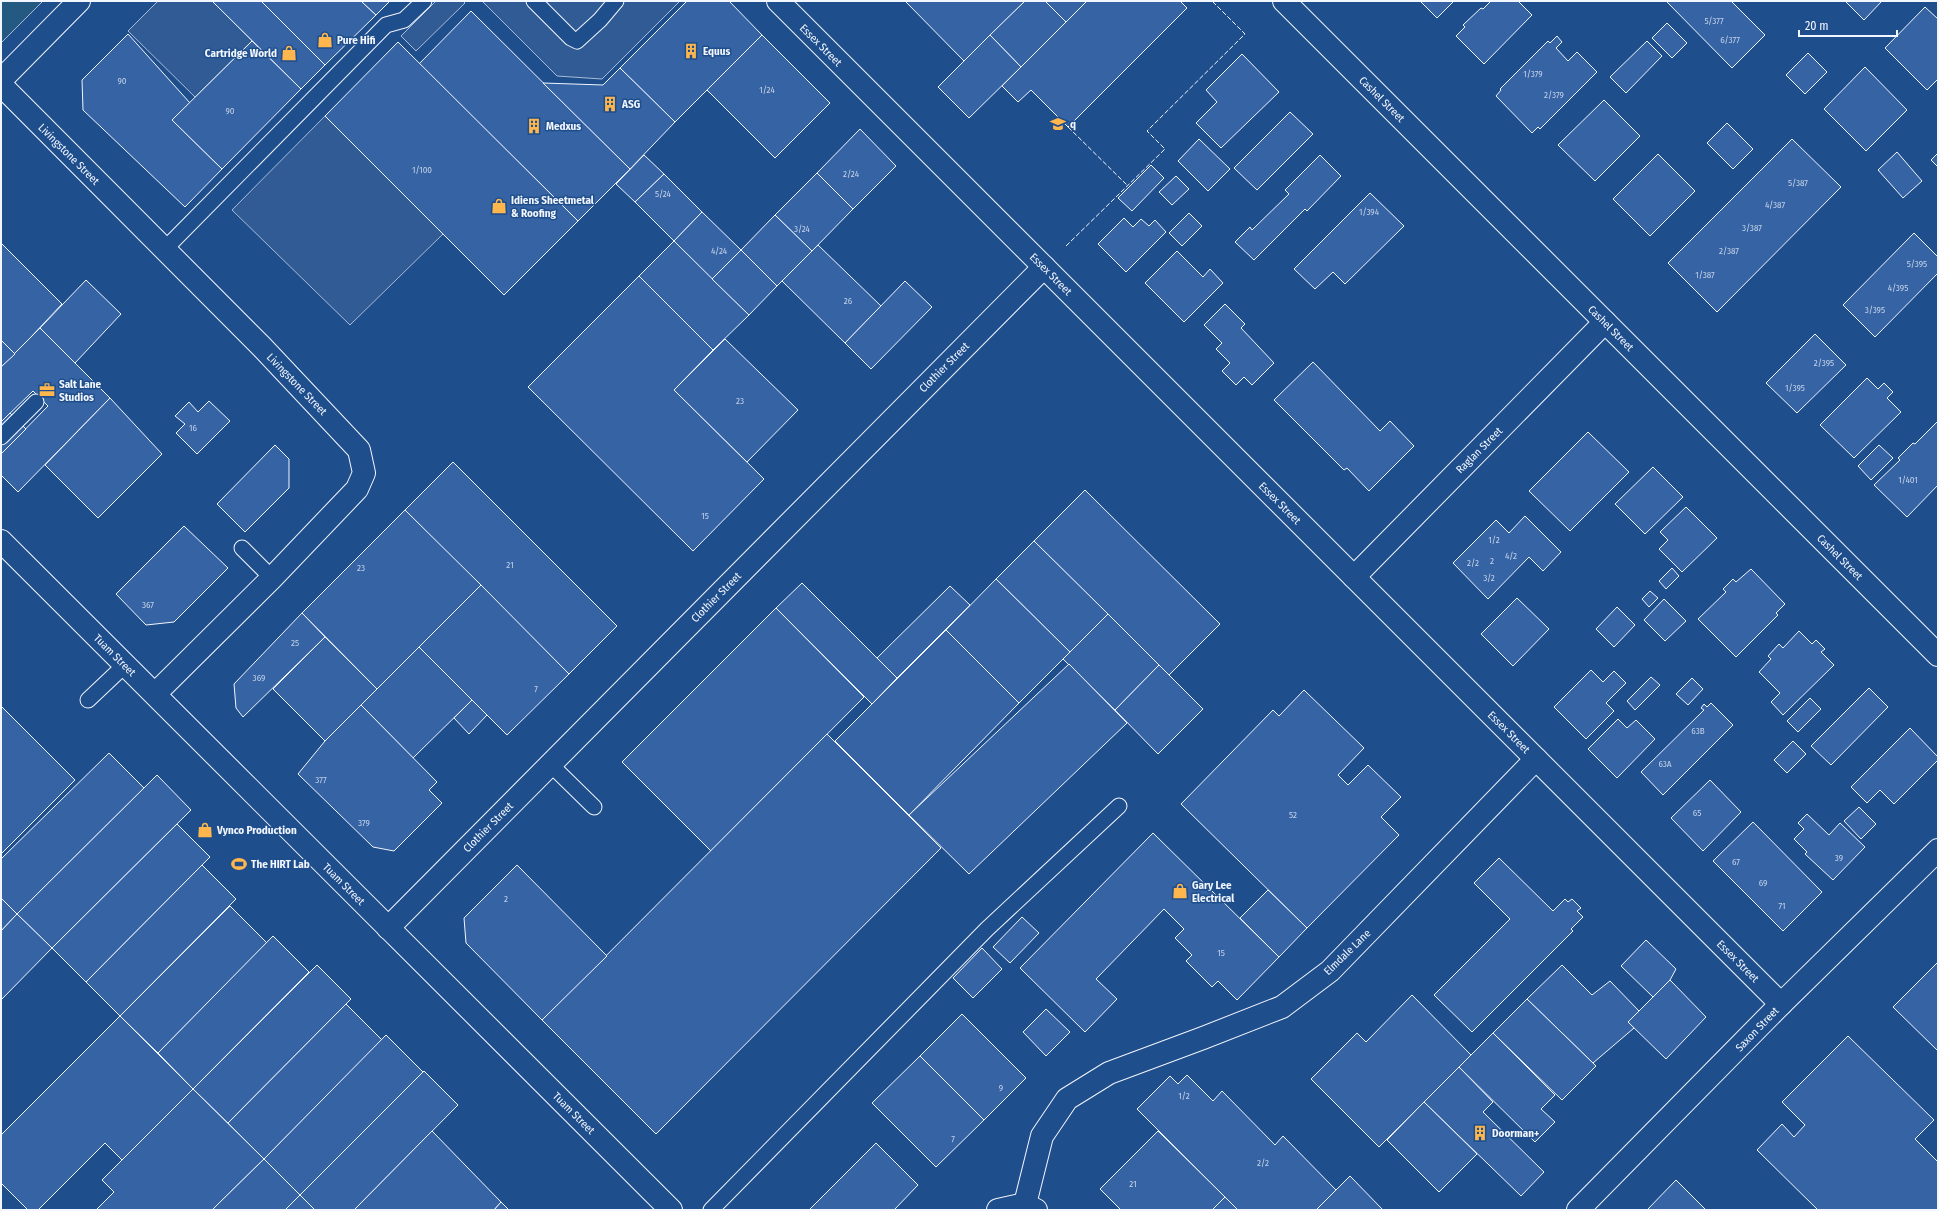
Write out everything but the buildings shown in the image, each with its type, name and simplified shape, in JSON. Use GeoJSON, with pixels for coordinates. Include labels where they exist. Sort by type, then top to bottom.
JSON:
{"type":"FeatureCollection","features":[{"type":"Feature","properties":{"kind":"street"},"geometry":{"type":"LineString","coordinates":[[1,80],[80,1]]}},
{"type":"Feature","properties":{"kind":"street","name":"Essex Street"},"geometry":{"type":"LineString","coordinates":[[778,1],[1781,1004]]}},
{"type":"Feature","properties":{"kind":"street","name":"Cashel Street"},"geometry":{"type":"LineString","coordinates":[[1284,1],[1938,655]]}},
{"type":"Feature","properties":{"kind":"street","name":"Livingstone Street"},"geometry":{"type":"LineString","coordinates":[[1,85],[262,347],[359,450],[364,472],[357,489],[272,578],[155,694]]}},
{"type":"Feature","properties":{"kind":"street","name":"Clothier Street"},"geometry":{"type":"LineString","coordinates":[[388,928],[1044,267]]}},
{"type":"Feature","properties":{"kind":"street","name":"Raglan Street"},"geometry":{"type":"LineString","coordinates":[[1354,577],[1605,322]]}},
{"type":"Feature","properties":{"kind":"street","name":"Tuam Street"},"geometry":{"type":"LineString","coordinates":[[1,541],[671,1210]]}},
{"type":"Feature","properties":{"kind":"street","name":"Elmdale Lane"},"geometry":{"type":"LineString","coordinates":[[1030,1207],[1042,1136],[1067,1099],[1109,1073],[1203,1038],[1282,1006],[1330,971],[1536,759]]}},
{"type":"Feature","properties":{"kind":"street","name":"Saxon Street"},"geometry":{"type":"LineString","coordinates":[[1578,1210],[1781,1004],[1938,850]]}},
{"type":"Feature","properties":{"kind":"street"},"geometry":{"type":"LineString","coordinates":[[998,1210],[1030,1207]]}},
{"type":"Feature","properties":{"kind":"lane"},"geometry":{"type":"LineString","coordinates":[[164,250],[386,25],[404,20],[424,1]]}},
{"type":"Feature","properties":{"kind":"lane"},"geometry":{"type":"LineString","coordinates":[[534,1],[571,38],[576,41],[600,20],[616,1]]}},
{"type":"Feature","properties":{"kind":"lane"},"geometry":{"type":"LineString","coordinates":[[1,437],[36,402]]}},
{"type":"Feature","properties":{"kind":"lane"},"geometry":{"type":"LineString","coordinates":[[242,548],[272,578]]}},
{"type":"Feature","properties":{"kind":"lane"},"geometry":{"type":"LineString","coordinates":[[88,700],[125,665]]}},
{"type":"Feature","properties":{"kind":"lane"},"geometry":{"type":"LineString","coordinates":[[550,764],[594,807]]}},
{"type":"Feature","properties":{"kind":"lane"},"geometry":{"type":"LineString","coordinates":[[711,1210],[987,930],[1119,806]]}},
{"type":"Feature","properties":{"kind":"shaded area"},"geometry":{"type":"Polygon","coordinates":[[[1,1],[43,1],[1,43],[1,1]]]}},
{"type":"Feature","properties":{"kind":"shaded area"},"geometry":{"type":"Polygon","coordinates":[[[158,1],[212,1],[252,41],[195,97],[128,31],[158,1]]]}},
{"type":"Feature","properties":{"kind":"shaded area"},"geometry":{"type":"Polygon","coordinates":[[[436,1],[463,1],[465,3],[416,51],[401,36],[436,1]]]}},
{"type":"Feature","properties":{"kind":"shaded area"},"geometry":{"type":"Polygon","coordinates":[[[482,1],[680,1],[602,79],[557,76],[482,1]]]}},
{"type":"Feature","properties":{"kind":"shaded area"},"geometry":{"type":"Polygon","coordinates":[[[325,116],[443,234],[350,325],[232,210],[325,116]]]}},
{"type":"Feature","properties":{"kind":"fence"},"geometry":{"type":"LineString","coordinates":[[1066,246],[1165,149],[1147,131],[1245,34],[1212,1]]}},
{"type":"Feature","properties":{"kind":"fence"},"geometry":{"type":"LineString","coordinates":[[1068,127],[1128,186]]}},
{"type":"Feature","properties":{"kind":"place","name":"Pure Hifi"},"geometry":{"type":"Point","coordinates":[325,40]}},
{"type":"Feature","properties":{"kind":"place","name":"Equus"},"geometry":{"type":"Point","coordinates":[691,51]}},
{"type":"Feature","properties":{"kind":"place","name":"Cartridge World"},"geometry":{"type":"Point","coordinates":[289,53]}},
{"type":"Feature","properties":{"kind":"place","name":"ASG"},"geometry":{"type":"Point","coordinates":[610,104]}},
{"type":"Feature","properties":{"kind":"place","name":"q"},"geometry":{"type":"Point","coordinates":[1058,124]}},
{"type":"Feature","properties":{"kind":"place","name":"Medxus"},"geometry":{"type":"Point","coordinates":[534,126]}},
{"type":"Feature","properties":{"kind":"place","name":"Idiens Sheetmetal & Roofing"},"geometry":{"type":"Point","coordinates":[499,206]}},
{"type":"Feature","properties":{"kind":"place","name":"Salt Lane Studios"},"geometry":{"type":"Point","coordinates":[47,390]}},
{"type":"Feature","properties":{"kind":"place","name":"Vynco Production"},"geometry":{"type":"Point","coordinates":[205,830]}},
{"type":"Feature","properties":{"kind":"place","name":"The HIRT Lab"},"geometry":{"type":"Point","coordinates":[239,864]}},
{"type":"Feature","properties":{"kind":"place","name":"Gary Lee Electrical"},"geometry":{"type":"Point","coordinates":[1180,891]}},
{"type":"Feature","properties":{"kind":"place","name":"Doorman+"},"geometry":{"type":"Point","coordinates":[1480,1133]}}]}
